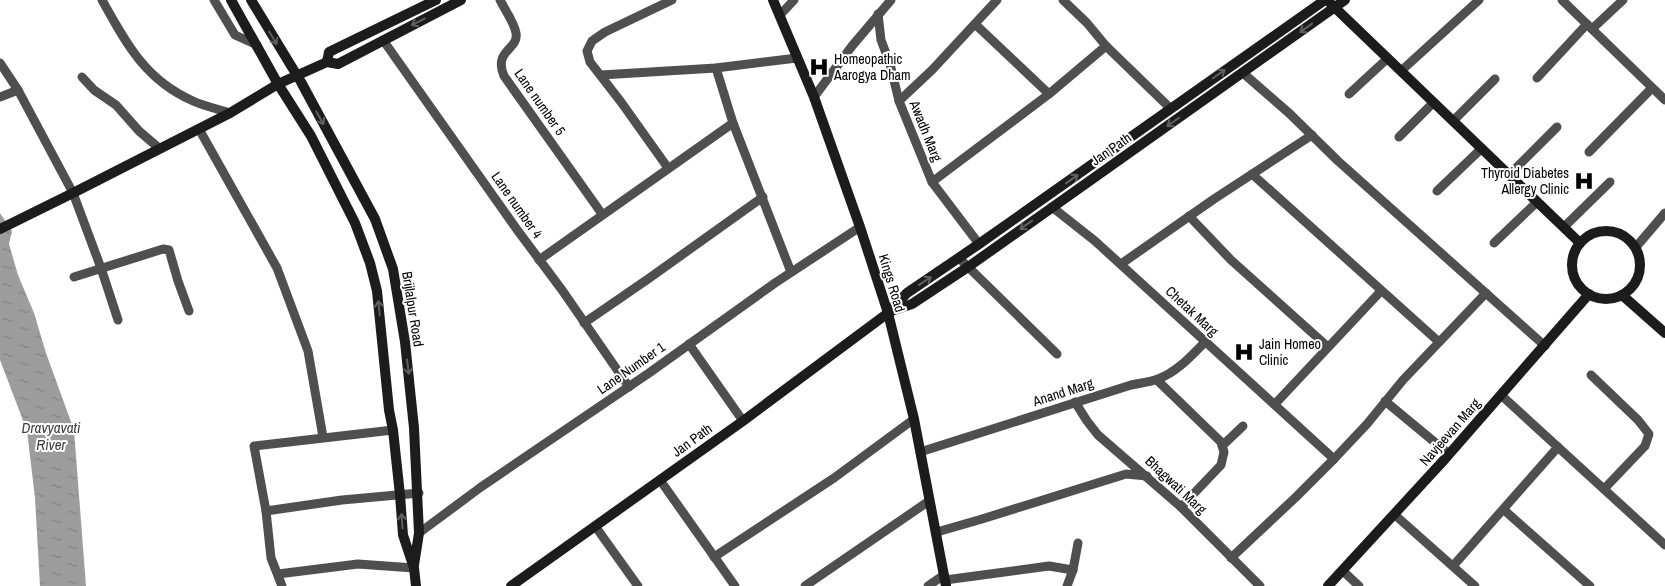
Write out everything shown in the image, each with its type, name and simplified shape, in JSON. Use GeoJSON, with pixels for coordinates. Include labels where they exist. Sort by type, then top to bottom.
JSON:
{"type":"FeatureCollection","features":[{"type":"Feature","properties":{"kind":"street"},"geometry":{"type":"LineString","coordinates":[[102,0],[126,43],[143,67],[163,84],[193,101],[230,113]]}},
{"type":"Feature","properties":{"kind":"street"},"geometry":{"type":"LineString","coordinates":[[214,0],[235,35],[257,45]]}},
{"type":"Feature","properties":{"kind":"street","name":"Brijlalpur Road"},"geometry":{"type":"LineString","coordinates":[[231,0],[315,145],[355,223],[370,263],[377,291],[403,534],[414,568],[416,586]]}},
{"type":"Feature","properties":{"kind":"street","name":"Brijlalpur Road"},"geometry":{"type":"LineString","coordinates":[[251,0],[296,75],[375,219],[392,269],[404,342],[414,428],[419,533],[414,568]]}},
{"type":"Feature","properties":{"kind":"street"},"geometry":{"type":"LineString","coordinates":[[327,62],[329,52],[436,0]]}},
{"type":"Feature","properties":{"kind":"street"},"geometry":{"type":"LineString","coordinates":[[0,229],[230,113],[296,75],[327,62],[338,64],[461,0]]}},
{"type":"Feature","properties":{"kind":"street","name":"Lane number 5"},"geometry":{"type":"LineString","coordinates":[[500,0],[516,33],[516,40],[501,58],[500,68],[602,214]]}},
{"type":"Feature","properties":{"kind":"street"},"geometry":{"type":"LineString","coordinates":[[668,168],[590,62],[587,51],[592,41],[605,32],[672,0]]}},
{"type":"Feature","properties":{"kind":"street","name":"Kings Road"},"geometry":{"type":"LineString","coordinates":[[774,0],[814,97],[888,313],[914,420],[928,501],[937,532],[945,580]]}},
{"type":"Feature","properties":{"kind":"street"},"geometry":{"type":"LineString","coordinates":[[780,15],[794,0]]}},
{"type":"Feature","properties":{"kind":"street"},"geometry":{"type":"LineString","coordinates":[[814,97],[891,0]]}},
{"type":"Feature","properties":{"kind":"street"},"geometry":{"type":"LineString","coordinates":[[899,101],[932,70],[997,0]]}},
{"type":"Feature","properties":{"kind":"street"},"geometry":{"type":"LineString","coordinates":[[1063,0],[1087,23],[1106,46],[1170,108]]}},
{"type":"Feature","properties":{"kind":"street","name":"Jan Path"},"geometry":{"type":"LineString","coordinates":[[511,586],[743,421],[888,313],[907,293],[1170,108],[1329,3],[1345,0]]}},
{"type":"Feature","properties":{"kind":"street"},"geometry":{"type":"LineString","coordinates":[[1401,71],[1479,0]]}},
{"type":"Feature","properties":{"kind":"street"},"geometry":{"type":"LineString","coordinates":[[1562,0],[1665,100]]}},
{"type":"Feature","properties":{"kind":"street"},"geometry":{"type":"LineString","coordinates":[[1537,78],[1590,27],[1623,0]]}},
{"type":"Feature","properties":{"kind":"street"},"geometry":{"type":"LineString","coordinates":[[1329,3],[1580,243]]}},
{"type":"Feature","properties":{"kind":"street","name":"Jan Path"},"geometry":{"type":"LineString","coordinates":[[888,313],[912,304],[968,267],[1243,73],[1329,3]]}},
{"type":"Feature","properties":{"kind":"street","name":"Awadh Marg"},"geometry":{"type":"LineString","coordinates":[[878,14],[881,40],[890,64],[899,101],[932,182],[979,244]]}},
{"type":"Feature","properties":{"kind":"street"},"geometry":{"type":"LineString","coordinates":[[975,24],[1049,94]]}},
{"type":"Feature","properties":{"kind":"street","name":"Lane number 4"},"geometry":{"type":"LineString","coordinates":[[383,40],[629,387]]}},
{"type":"Feature","properties":{"kind":"street"},"geometry":{"type":"LineString","coordinates":[[932,182],[1049,94],[1106,46]]}},
{"type":"Feature","properties":{"kind":"street"},"geometry":{"type":"LineString","coordinates":[[601,75],[716,68],[797,58]]}},
{"type":"Feature","properties":{"kind":"street"},"geometry":{"type":"LineString","coordinates":[[1349,94],[1388,58]]}},
{"type":"Feature","properties":{"kind":"street"},"geometry":{"type":"LineString","coordinates":[[0,63],[18,90],[74,193],[118,320]]}},
{"type":"Feature","properties":{"kind":"street"},"geometry":{"type":"LineString","coordinates":[[716,68],[733,123],[791,272]]}},
{"type":"Feature","properties":{"kind":"street"},"geometry":{"type":"LineString","coordinates":[[1243,73],[1290,114],[1338,162],[1545,346]]}},
{"type":"Feature","properties":{"kind":"street"},"geometry":{"type":"LineString","coordinates":[[82,77],[94,90],[116,105],[138,131],[160,149]]}},
{"type":"Feature","properties":{"kind":"street"},"geometry":{"type":"LineString","coordinates":[[1452,121],[1495,79]]}},
{"type":"Feature","properties":{"kind":"street"},"geometry":{"type":"LineString","coordinates":[[1589,152],[1652,88]]}},
{"type":"Feature","properties":{"kind":"street"},"geometry":{"type":"LineString","coordinates":[[0,97],[18,90]]}},
{"type":"Feature","properties":{"kind":"street"},"geometry":{"type":"LineString","coordinates":[[1400,137],[1433,103]]}},
{"type":"Feature","properties":{"kind":"street"},"geometry":{"type":"LineString","coordinates":[[540,260],[602,214],[733,123]]}},
{"type":"Feature","properties":{"kind":"street"},"geometry":{"type":"LineString","coordinates":[[1509,175],[1557,127]]}},
{"type":"Feature","properties":{"kind":"street"},"geometry":{"type":"LineString","coordinates":[[199,129],[281,276],[308,351],[323,437]]}},
{"type":"Feature","properties":{"kind":"street"},"geometry":{"type":"LineString","coordinates":[[1121,264],[1189,216],[1312,135]]}},
{"type":"Feature","properties":{"kind":"street"},"geometry":{"type":"LineString","coordinates":[[1437,191],[1481,149]]}},
{"type":"Feature","properties":{"kind":"street"},"geometry":{"type":"LineString","coordinates":[[1252,174],[1439,342]]}},
{"type":"Feature","properties":{"kind":"street"},"geometry":{"type":"LineString","coordinates":[[1564,227],[1610,182]]}},
{"type":"Feature","properties":{"kind":"street"},"geometry":{"type":"LineString","coordinates":[[584,323],[648,280],[763,197]]}},
{"type":"Feature","properties":{"kind":"street"},"geometry":{"type":"LineString","coordinates":[[1494,243],[1537,202]]}},
{"type":"Feature","properties":{"kind":"street","name":"Chetak Marg"},"geometry":{"type":"LineString","coordinates":[[1052,206],[1121,264],[1334,459]]}},
{"type":"Feature","properties":{"kind":"street"},"geometry":{"type":"LineString","coordinates":[[1636,247],[1665,213]]}},
{"type":"Feature","properties":{"kind":"street"},"geometry":{"type":"LineString","coordinates":[[1189,216],[1231,260],[1328,347]]}},
{"type":"Feature","properties":{"kind":"street","name":"Lane Number 1"},"geometry":{"type":"LineString","coordinates":[[419,533],[791,272],[860,227]]}},
{"type":"Feature","properties":{"kind":"street"},"geometry":{"type":"LineString","coordinates":[[1614,231],[1622,234],[1636,247],[1640,255],[1640,274],[1636,283],[1622,295],[1611,299],[1589,294],[1581,288],[1572,270],[1572,260],[1580,243],[1587,236],[1596,232],[1614,231]]}},
{"type":"Feature","properties":{"kind":"street"},"geometry":{"type":"LineString","coordinates":[[74,277],[163,250],[169,250],[189,311]]}},
{"type":"Feature","properties":{"kind":"street"},"geometry":{"type":"LineString","coordinates":[[959,258],[1057,354]]}},
{"type":"Feature","properties":{"kind":"street"},"geometry":{"type":"LineString","coordinates":[[1275,404],[1381,291]]}},
{"type":"Feature","properties":{"kind":"street"},"geometry":{"type":"LineString","coordinates":[[1231,558],[1296,498],[1334,459],[1403,380],[1486,293]]}},
{"type":"Feature","properties":{"kind":"street","name":"Navjeevan Marg"},"geometry":{"type":"LineString","coordinates":[[1328,586],[1395,515],[1589,294]]}},
{"type":"Feature","properties":{"kind":"street"},"geometry":{"type":"LineString","coordinates":[[1622,295],[1665,333]]}},
{"type":"Feature","properties":{"kind":"street","name":"Anand Marg"},"geometry":{"type":"LineString","coordinates":[[920,452],[1000,428],[1075,402],[1131,385],[1157,380],[1181,366],[1205,342]]}},
{"type":"Feature","properties":{"kind":"street"},"geometry":{"type":"LineString","coordinates":[[689,344],[743,421]]}},
{"type":"Feature","properties":{"kind":"street"},"geometry":{"type":"LineString","coordinates":[[1591,375],[1638,420],[1649,434],[1645,446],[1604,489]]}},
{"type":"Feature","properties":{"kind":"street"},"geometry":{"type":"LineString","coordinates":[[1157,380],[1221,442],[1224,452],[1220,465],[1181,507]]}},
{"type":"Feature","properties":{"kind":"street"},"geometry":{"type":"LineString","coordinates":[[1501,395],[1665,546]]}},
{"type":"Feature","properties":{"kind":"street"},"geometry":{"type":"LineString","coordinates":[[1385,401],[1449,454]]}},
{"type":"Feature","properties":{"kind":"street","name":"Bhagwati Marg"},"geometry":{"type":"LineString","coordinates":[[1075,402],[1098,435],[1181,507],[1260,586]]}},
{"type":"Feature","properties":{"kind":"street"},"geometry":{"type":"LineString","coordinates":[[714,557],[834,478],[914,420]]}},
{"type":"Feature","properties":{"kind":"street"},"geometry":{"type":"LineString","coordinates":[[1222,446],[1242,426]]}},
{"type":"Feature","properties":{"kind":"street"},"geometry":{"type":"LineString","coordinates":[[282,586],[271,558],[266,511],[254,446],[393,430]]}},
{"type":"Feature","properties":{"kind":"street"},"geometry":{"type":"LineString","coordinates":[[1453,566],[1558,448]]}},
{"type":"Feature","properties":{"kind":"street"},"geometry":{"type":"LineString","coordinates":[[937,532],[1126,474],[1147,476]]}},
{"type":"Feature","properties":{"kind":"street"},"geometry":{"type":"LineString","coordinates":[[660,480],[735,586]]}},
{"type":"Feature","properties":{"kind":"street"},"geometry":{"type":"LineString","coordinates":[[266,511],[342,500],[418,493]]}},
{"type":"Feature","properties":{"kind":"street"},"geometry":{"type":"LineString","coordinates":[[805,586],[928,501]]}},
{"type":"Feature","properties":{"kind":"street"},"geometry":{"type":"LineString","coordinates":[[1504,510],[1590,586]]}},
{"type":"Feature","properties":{"kind":"street"},"geometry":{"type":"LineString","coordinates":[[1395,515],[1475,586]]}},
{"type":"Feature","properties":{"kind":"street"},"geometry":{"type":"LineString","coordinates":[[595,526],[638,586]]}},
{"type":"Feature","properties":{"kind":"street"},"geometry":{"type":"LineString","coordinates":[[1067,586],[1073,570],[1078,543]]}},
{"type":"Feature","properties":{"kind":"street"},"geometry":{"type":"LineString","coordinates":[[278,574],[358,564],[414,568]]}},
{"type":"Feature","properties":{"kind":"street"},"geometry":{"type":"LineString","coordinates":[[928,586],[945,580],[1049,566],[1073,570]]}},
{"type":"Feature","properties":{"kind":"street"},"geometry":{"type":"LineString","coordinates":[[1343,571],[1359,586]]}},
{"type":"Feature","properties":{"kind":"water","name":"Dravyavati River"},"geometry":{"type":"Polygon","coordinates":[[[0,213],[12,231],[9,244],[18,275],[34,313],[46,353],[74,430],[86,586],[40,586],[35,498],[27,431],[0,360],[0,213]]]}},
{"type":"Feature","properties":{"kind":"place","name":"Homeopathic Aarogya Dham"},"geometry":{"type":"Point","coordinates":[819,67]}},
{"type":"Feature","properties":{"kind":"place","name":"Thyroid Diabetes Allergy Clinic"},"geometry":{"type":"Point","coordinates":[1584,181]}},
{"type":"Feature","properties":{"kind":"place","name":"Jain Homeo Clinic"},"geometry":{"type":"Point","coordinates":[1244,352]}}]}
